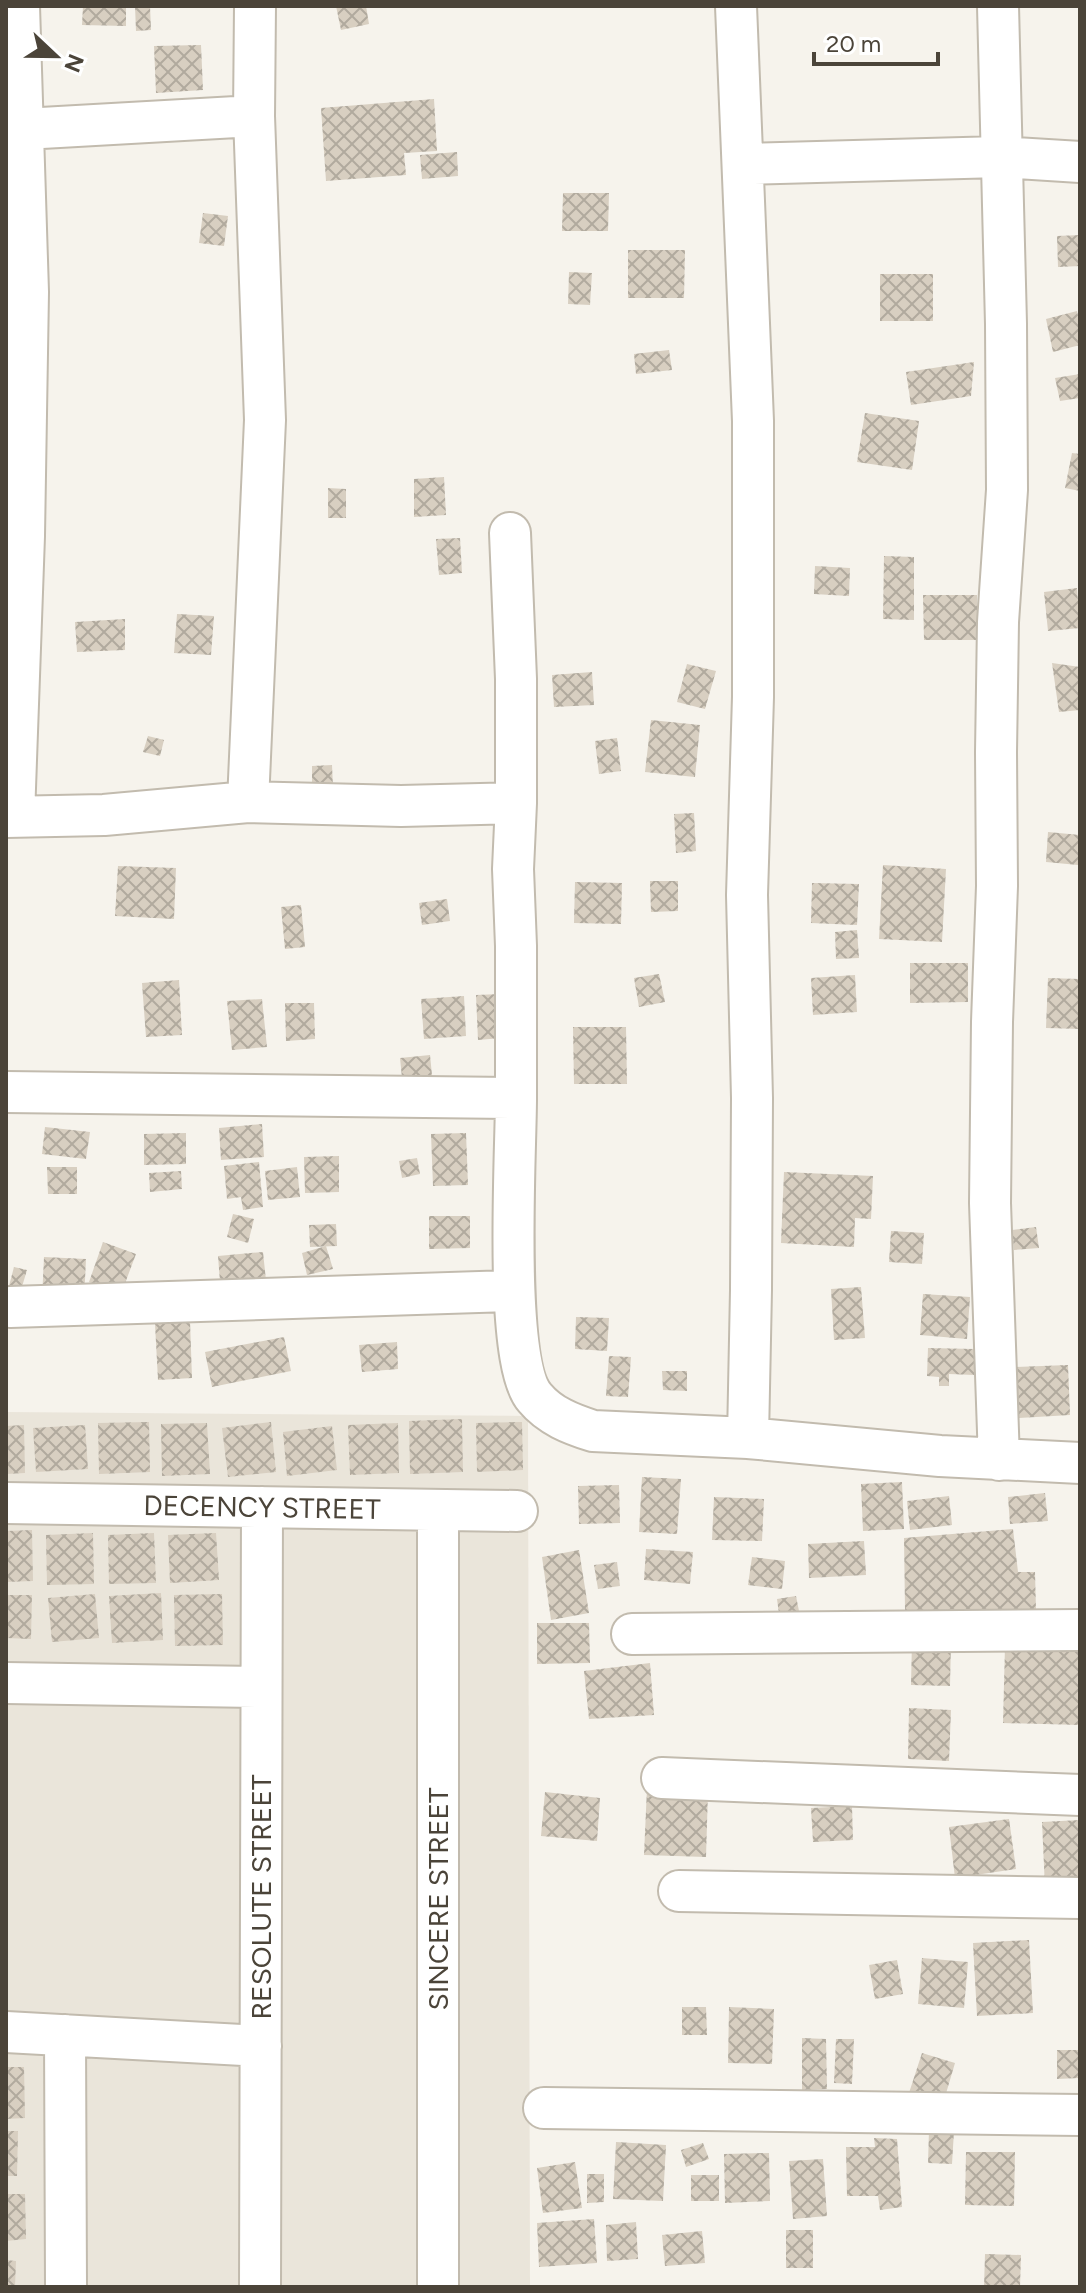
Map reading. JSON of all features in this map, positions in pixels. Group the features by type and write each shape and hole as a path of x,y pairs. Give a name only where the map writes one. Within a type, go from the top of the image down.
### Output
{"street":[{"path":"19,6 15,129 28,292 23,551 10,816 104,815 248,802 401,806 516,803"},
{"path":"248,802 265,420 254,116 255,6"},
{"path":"736,6 753,467 753,697 747,895 752,1098 748,1438"},
{"path":"998,6 1007,490 998,636 997,886 990,1203 999,1460"},
{"path":"15,129 254,116"},
{"path":"744,164 1000,157 1080,162"},
{"path":"510,533 516,679 513,1291 522,1371 533,1396 569,1424 593,1431 748,1438 940,1456 1080,1463"},
{"path":"6,1092 516,1098"},
{"path":"10,1307 513,1291"},
{"name":"DECENCY STREET","path":"6,1503 517,1511"},
{"name":"RESOLUTE STREET","path":"260,2287 262,1507"},
{"name":"SINCERE STREET","path":"438,1510 438,2287"},
{"path":"632,1634 1080,1630"},
{"path":"6,1683 261,1687"},
{"path":"662,1778 1080,1795"},
{"path":"679,1891 1080,1898"},
{"path":"6,2032 261,2046"},
{"path":"65,2035 66,2287"},
{"path":"544,2108 1080,2115"}],"shaded area":[{"path":"6,1412 528,1416 530,2287 6,2287"}],"building":[{"path":"83,6 126,6 126,26 82,25"},
{"path":"135,6 150,6 151,30 136,31"},
{"path":"336,6 366,6 369,24 341,30"},
{"path":"201,45 203,90 156,93 154,46"},
{"path":"434,99 437,151 404,153 406,175 326,181 321,108"},
{"path":"457,152 458,176 422,179 420,155"},
{"path":"563,193 609,193 608,231 562,231"},
{"path":"203,213 228,216 224,246 199,243"},
{"path":"1080,235 1080,266 1058,267 1057,236"},
{"path":"628,250 685,250 684,298 628,298"},
{"path":"569,272 592,273 590,305 568,304"},
{"path":"880,274 933,274 933,321 880,321"},
{"path":"1077,311 1080,345 1053,352 1046,319"},
{"path":"669,350 672,370 636,374 634,354"},
{"path":"974,362 971,396 911,405 906,372"},
{"path":"1080,374 1080,398 1060,401 1055,378"},
{"path":"865,413 919,421 912,470 857,462"},
{"path":"1072,453 1080,454 1080,491 1065,488"},
{"path":"444,477 446,515 414,517 414,479"},
{"path":"328,488 346,489 346,518 328,518"},
{"path":"460,538 462,573 439,575 436,539"},
{"path":"884,556 914,557 914,620 883,619"},
{"path":"815,566 850,568 849,596 814,594"},
{"path":"1077,588 1080,628 1048,631 1044,592"},
{"path":"923,595 977,595 977,640 924,640"},
{"path":"177,614 214,616 211,655 174,653"},
{"path":"125,619 125,650 77,652 75,622"},
{"path":"1052,663 1080,667 1080,710 1059,712"},
{"path":"687,664 716,671 705,709 677,702"},
{"path":"592,672 594,705 554,707 552,675"},
{"path":"651,720 700,725 695,777 645,772"},
{"path":"148,736 164,740 160,756 143,752"},
{"path":"617,738 621,771 599,774 595,741"},
{"path":"332,765 333,787 312,788 312,766"},
{"path":"694,813 696,851 676,853 674,814"},
{"path":"1048,832 1080,835 1078,865 1046,862"},
{"path":"883,865 946,869 942,942 879,939"},
{"path":"118,866 176,868 174,919 115,916"},
{"path":"650,881 678,881 678,911 651,912"},
{"path":"575,882 622,883 621,924 574,923"},
{"path":"812,883 859,884 857,925 811,923"},
{"path":"447,899 450,921 422,925 419,903"},
{"path":"301,905 305,947 285,949 281,907"},
{"path":"857,930 859,958 836,959 835,932"},
{"path":"910,963 968,963 968,1002 910,1003"},
{"path":"659,974 665,1002 639,1007 634,978"},
{"path":"855,975 857,1012 813,1015 811,978"},
{"path":"1048,978 1080,979 1080,1029 1046,1028"},
{"path":"179,980 182,1035 146,1037 142,983"},
{"path":"500,994 502,1038 478,1040 476,995"},
{"path":"464,996 466,1036 424,1039 421,999"},
{"path":"262,999 267,1047 232,1050 227,1001"},
{"path":"285,1003 314,1003 315,1039 286,1041"},
{"path":"573,1027 626,1027 627,1084 574,1084"},
{"path":"430,1055 433,1085 403,1088 400,1058"},
{"path":"262,1124 264,1157 221,1160 219,1128"},
{"path":"45,1127 90,1132 86,1159 42,1154"},
{"path":"186,1133 186,1164 144,1165 144,1134"},
{"path":"466,1133 468,1185 433,1186 431,1134"},
{"path":"339,1156 339,1192 305,1193 304,1157"},
{"path":"417,1158 420,1174 402,1178 399,1161"},
{"path":"259,1162 263,1207 243,1210 241,1197 227,1199 224,1166"},
{"path":"47,1167 77,1167 77,1194 48,1194"},
{"path":"297,1167 300,1197 268,1200 265,1171"},
{"path":"181,1171 182,1189 150,1192 149,1173"},
{"path":"784,1172 873,1176 871,1219 855,1218 854,1247 781,1243"},
{"path":"233,1214 254,1219 248,1243 227,1237"},
{"path":"429,1216 470,1216 470,1248 429,1249"},
{"path":"336,1224 337,1246 310,1247 309,1225"},
{"path":"1036,1227 1039,1248 1014,1250 1012,1230"},
{"path":"891,1231 924,1233 922,1264 889,1262"},
{"path":"103,1242 136,1254 121,1294 89,1282"},
{"path":"326,1246 333,1269 307,1275 302,1253"},
{"path":"263,1252 267,1290 221,1295 218,1256"},
{"path":"44,1257 86,1259 84,1301 42,1299"},
{"path":"14,1267 27,1270 21,1290 9,1286"},
{"path":"861,1287 865,1338 834,1340 831,1289"},
{"path":"923,1294 970,1297 967,1339 920,1335"},
{"path":"576,1317 609,1318 607,1351 575,1349"},
{"path":"190,1321 192,1378 158,1380 155,1324"},
{"path":"284,1337 291,1371 212,1387 205,1352"},
{"path":"397,1342 398,1369 362,1372 359,1345"},
{"path":"928,1348 975,1349 974,1375 949,1374 949,1386 939,1386 939,1377 927,1376"},
{"path":"609,1356 631,1357 628,1397 606,1396"},
{"path":"1068,1365 1070,1415 1019,1418 1016,1367"},
{"path":"662,1371 687,1371 687,1391 663,1390"},
{"path":"462,1419 463,1472 410,1474 409,1421"},
{"path":"149,1422 150,1472 99,1474 98,1423"},
{"path":"271,1422 276,1472 228,1477 222,1428"},
{"path":"522,1422 523,1470 477,1472 476,1423"},
{"path":"207,1423 210,1474 162,1476 161,1424"},
{"path":"398,1423 399,1473 350,1475 348,1425"},
{"path":"24,1425 25,1473 6,1474 6,1426"},
{"path":"85,1425 88,1469 36,1472 33,1428"},
{"path":"332,1426 337,1470 287,1476 283,1432"},
{"path":"642,1477 681,1479 677,1534 639,1532"},
{"path":"902,1482 904,1529 863,1531 861,1484"},
{"path":"619,1485 620,1523 579,1524 578,1486"},
{"path":"1045,1493 1048,1521 1010,1524 1008,1497"},
{"path":"949,1496 952,1525 910,1530 907,1501"},
{"path":"714,1497 764,1499 762,1541 712,1540"},
{"path":"1013,1529 1018,1572 1035,1572 1036,1610 905,1610 904,1538"},
{"path":"32,1530 33,1581 6,1582 6,1531"},
{"path":"93,1533 94,1584 47,1585 46,1535"},
{"path":"154,1533 156,1583 109,1584 108,1535"},
{"path":"216,1533 219,1580 170,1583 168,1535"},
{"path":"864,1541 866,1575 809,1578 808,1544"},
{"path":"646,1549 693,1552 690,1584 644,1580"},
{"path":"579,1550 589,1613 551,1620 542,1557"},
{"path":"752,1557 785,1561 782,1589 748,1585"},
{"path":"617,1562 620,1586 598,1589 594,1565"},
{"path":"161,1593 163,1640 112,1643 109,1596"},
{"path":"95,1594 99,1638 52,1642 48,1598"},
{"path":"222,1594 223,1645 175,1646 174,1595"},
{"path":"6,1595 32,1595 31,1639 6,1638"},
{"path":"796,1596 799,1611 779,1614 777,1599"},
{"path":"537,1623 589,1623 590,1663 537,1664"},
{"path":"912,1641 951,1642 950,1686 911,1685"},
{"path":"1005,1646 1080,1648 1080,1725 1003,1723"},
{"path":"650,1663 654,1715 589,1719 584,1671"},
{"path":"909,1708 951,1710 949,1761 908,1759"},
{"path":"647,1788 708,1791 706,1857 644,1855"},
{"path":"545,1792 600,1798 597,1841 541,1836"},
{"path":"852,1806 853,1840 813,1842 811,1808"},
{"path":"1009,1819 1016,1869 955,1878 949,1827"},
{"path":"1080,1820 1080,1887 1045,1888 1042,1822"},
{"path":"1029,1940 1033,2013 977,2016 973,1943"},
{"path":"922,1958 968,1962 964,2008 918,2004"},
{"path":"897,1960 903,1994 875,1999 869,1965"},
{"path":"682,2007 706,2007 707,2035 682,2035"},
{"path":"729,2007 774,2009 772,2064 728,2063"},
{"path":"802,2038 826,2039 827,2089 802,2090"},
{"path":"836,2039 854,2039 852,2084 834,2083"},
{"path":"1057,2050 1080,2050 1080,2078 1057,2079"},
{"path":"922,2053 955,2063 942,2107 908,2096"},
{"path":"6,2067 24,2067 25,2118 6,2119"},
{"path":"929,2130 954,2131 952,2164 928,2163"},
{"path":"6,2131 18,2131 17,2176 6,2176"},
{"path":"874,2138 897,2139 902,2207 880,2210 878,2196 847,2196 846,2147 875,2147"},
{"path":"616,2142 666,2145 663,2201 613,2199"},
{"path":"703,2143 709,2159 686,2167 681,2150"},
{"path":"966,2152 1015,2152 1014,2206 965,2205"},
{"path":"769,2153 770,2201 725,2203 724,2154"},
{"path":"823,2159 827,2216 793,2219 789,2161"},
{"path":"575,2162 582,2208 543,2213 537,2168"},
{"path":"587,2174 604,2174 604,2202 587,2203"},
{"path":"691,2175 719,2175 719,2201 691,2201"},
{"path":"6,2194 25,2194 26,2239 6,2241"},
{"path":"594,2219 597,2263 539,2267 537,2223"},
{"path":"636,2222 638,2259 607,2261 606,2225"},
{"path":"786,2230 813,2230 813,2268 786,2268"},
{"path":"702,2231 705,2263 665,2266 662,2235"},
{"path":"985,2254 1021,2255 1020,2287 984,2287"},
{"path":"6,2260 16,2261 15,2287 6,2287"}]}
